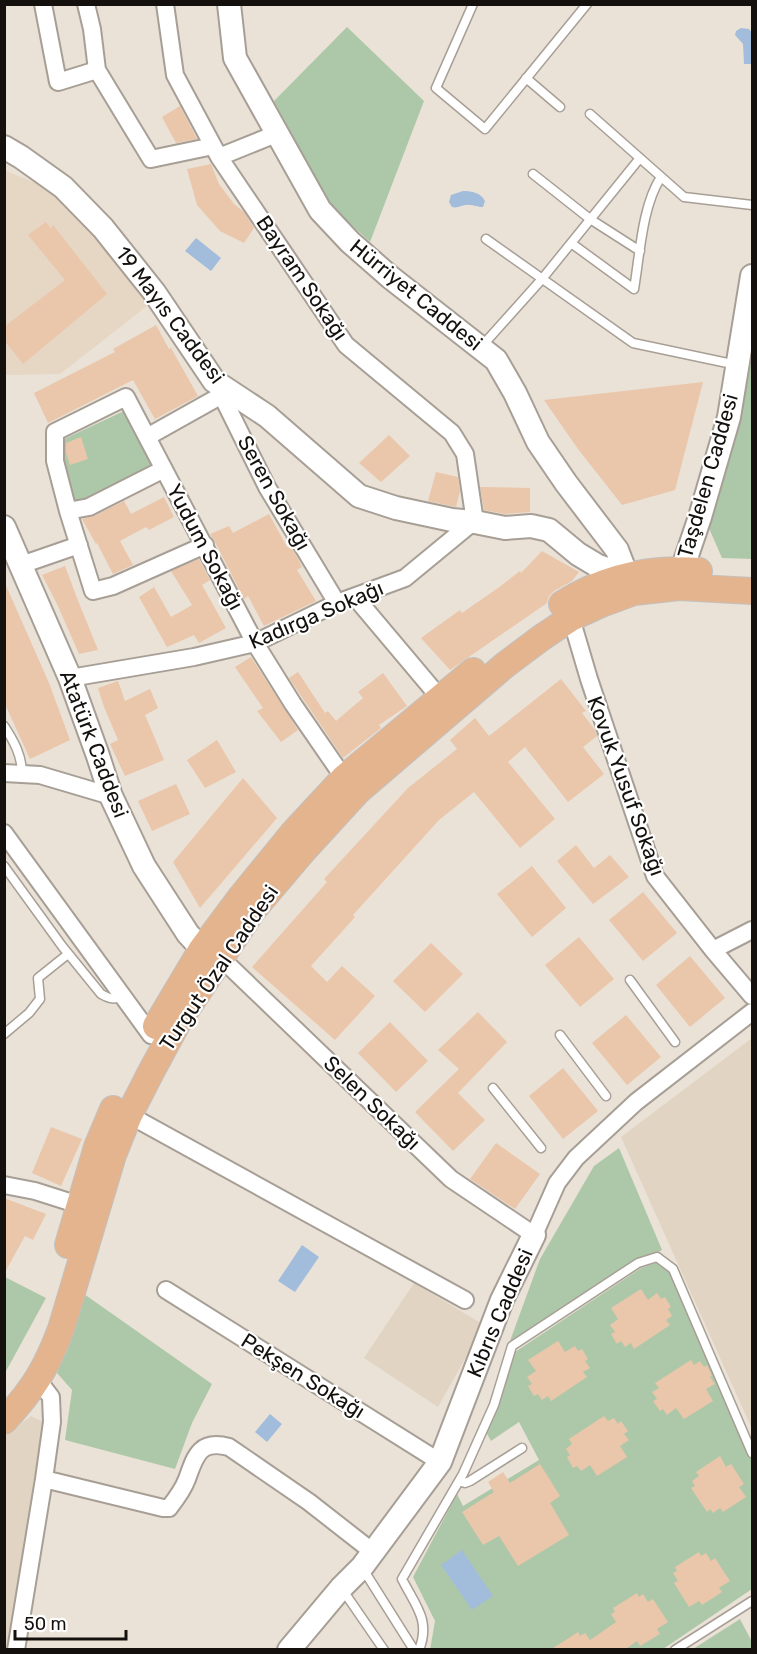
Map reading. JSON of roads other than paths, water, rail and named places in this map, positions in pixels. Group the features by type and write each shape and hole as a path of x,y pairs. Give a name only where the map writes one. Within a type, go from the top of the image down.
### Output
{"main road":[{"name":"Turgut Özal Caddesi","path":"4,1395 20,1377 32,1373 50,1358 61,1329 88,1208 97,1147 135,1064 151,1035 212,954 304,850 358,791 496,652 566,602 593,588 680,578 753,575"},
{"name":"Turgut Özal Caddesi","path":"680,578 753,591"},
{"name":"Turgut Özal Caddesi","path":"88,1208 129,1115 240,898 293,833 344,778 541,638 631,584"},
{"name":"Turgut Özal Caddesi","path":"4,1421 24,1401 32,1373"}],"street":[{"path":"43,4 58,82 97,70"},
{"path":"86,4 97,70 151,159 216,152 276,134"},
{"name":"Bayram Sokağı","path":"165,4 175,75 216,152 346,345 452,433 465,454 474,522"},
{"name":"Hürriyet Caddesi","path":"229,4 236,58 320,210 350,242 390,277 496,360 515,393 538,442 617,550 631,584"},
{"name":"19 Mayıs Caddesi","path":"4,147 63,187 103,228 154,292 218,388 267,416 359,496 407,511 452,520 505,528 531,526 549,530 578,554 631,584"},
{"name":"Taşdelen Caddesi","path":"680,578 729,417 737,365 749,318 753,276"},
{"path":"147,437 218,388"},
{"name":"Seren Sokağı","path":"218,388 267,487 338,603"},
{"name":"Yudum Sokağı","path":"68,511 55,461 55,432 126,397 255,643 293,704 344,778"},
{"path":"164,470 89,507 68,511 93,591 113,586 205,545"},
{"name":"Kadırga Sokağı","path":"70,678 194,657 255,643 338,603 405,578 474,522"},
{"name":"Atatürk Caddesi","path":"4,527 70,678 111,796 144,866 188,934 212,954"},
{"path":"21,565 79,545"},
{"path":"355,597 446,704"},
{"name":"Kovuk Yusuf Sokağı","path":"571,618 655,876 713,950 753,996"},
{"path":"4,773 40,775 111,796"},
{"path":"4,833 151,1035"},
{"path":"713,950 753,930"},
{"name":"Selen Sokağı","path":"212,954 451,1179 534,1235"},
{"name":"Kıbrıs Caddesi","path":"289,1650 341,1588 368,1560 440,1462 502,1300 557,1183 576,1158 636,1102 753,1012"},
{"path":"129,1115 465,1299"},
{"path":"4,1185 35,1191 88,1208"},
{"name":"Pekşen Sokağı","path":"166,1290 440,1462"},
{"path":"16,1650 52,1422 51,1397 32,1373"},
{"path":"44,1479 169,1508 181,1491 198,1454 210,1446 223,1445 309,1502 368,1560"}],"lane":[{"path":"472,4 436,88 485,129 587,4"},
{"path":"526,78 560,107"},
{"path":"590,114 684,197 753,205"},
{"path":"480,347 542,279 640,158"},
{"path":"533,174 590,219 640,251"},
{"path":"570,243 634,289 649,202 661,177"},
{"path":"486,239 633,343 737,365"},
{"path":"4,726 22,761 22,774"},
{"path":"4,866 68,954 102,994 110,999 123,996"},
{"path":"4,1034 29,1013 40,999 38,978 68,954"},
{"path":"630,980 675,1042"},
{"path":"560,1035 606,1095"},
{"path":"493,1088 541,1148"},
{"path":"419,1650 424,1637 422,1616 402,1579 459,1481 494,1405 512,1346 638,1263 657,1257 674,1269 753,1453"},
{"path":"459,1481 465,1483 470,1481 522,1448"},
{"path":"368,1560 414,1650"},
{"path":"341,1588 384,1650"},
{"path":"675,1650 753,1601"}],"water":[{"path":"741,28 749,29 752,33 752,64 744,64 743,44 735,35 736,31"},
{"path":"463,191 479,194 485,201 483,207 467,205 452,207 449,202 451,195"},
{"path":"196,238 221,258 211,271 185,251"},
{"path":"302,1245 319,1257 295,1292 278,1281"},
{"path":"270,1414 282,1424 267,1442 255,1432"},
{"path":"462,1550 493,1596 472,1610 441,1565"}]}
